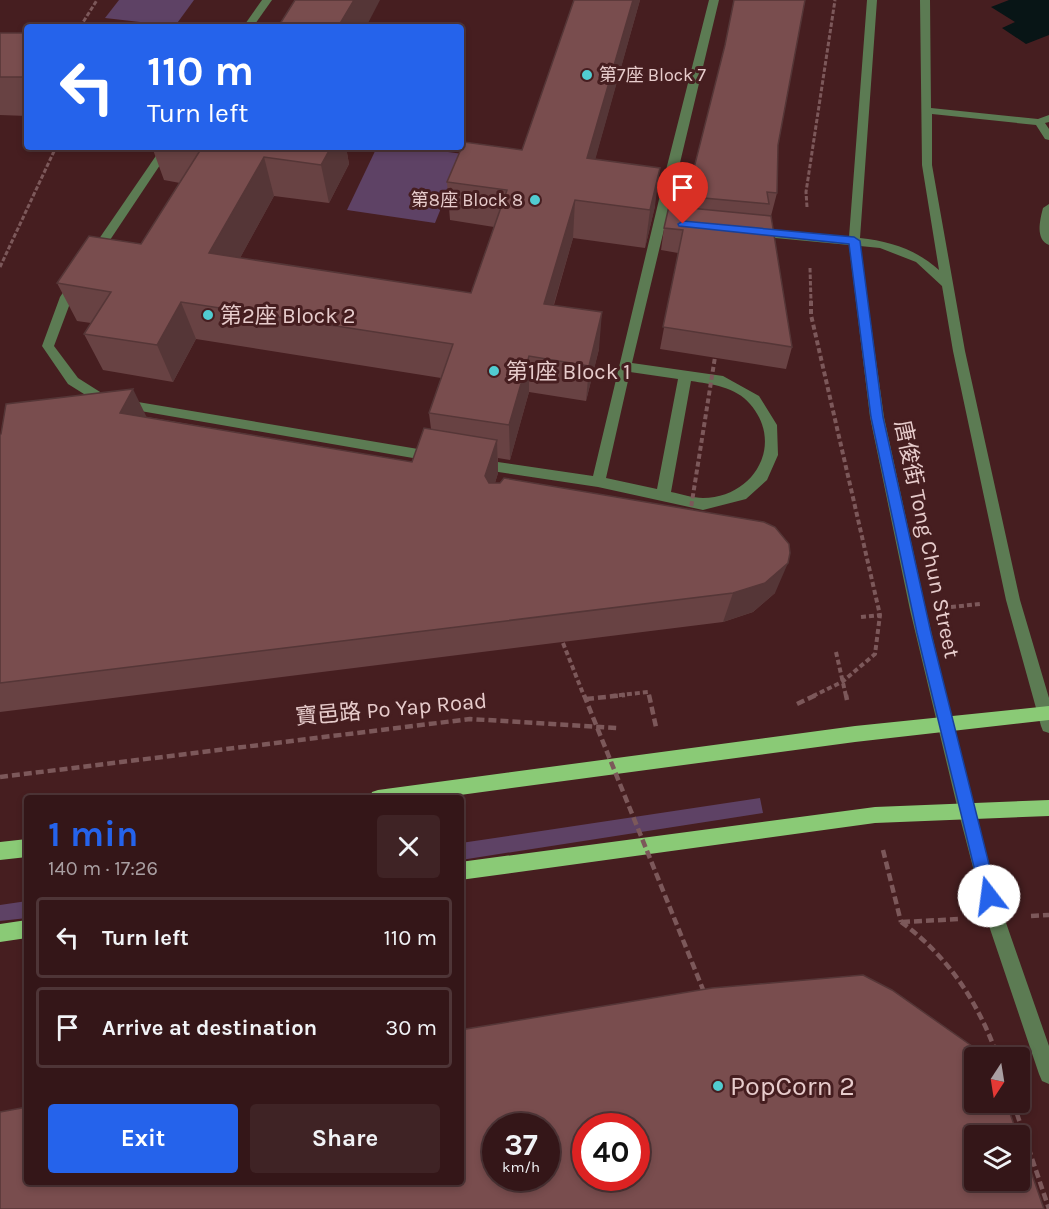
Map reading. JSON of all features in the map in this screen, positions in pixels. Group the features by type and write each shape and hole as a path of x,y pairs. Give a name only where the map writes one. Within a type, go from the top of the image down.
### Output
{"main road":[{"path":"400,795 855,734 1048,717"},
{"path":"464,870 874,815 1049,808"},
{"path":"0,851 24,848"},
{"path":"0,933 24,929"}],"street":[{"path":"250,24 267,0"},
{"path":"598,482 667,222 672,166 714,0"},
{"name":"唐俊街 Tong Chun Street","path":"872,0 854,241 877,417 918,610 966,810 995,917 1049,1074"},
{"path":"925,0 927,165 958,351 1013,600 1048,717"},
{"path":"925,110 1044,120 1049,137"},
{"path":"165,150 66,297 48,346 73,381 105,401 457,460 507,474 598,482 703,504 741,495 762,476 771,455 770,426 754,399 723,381 627,367"},
{"path":"1049,208 1044,225 1049,241"},
{"path":"744,231 882,244 920,259 948,285"},
{"path":"663,496 686,376"}],"path":[{"path":"82,24 97,0"},
{"path":"0,267 55,150"},
{"path":"689,519 715,357"},
{"path":"861,617 1013,600"},
{"path":"793,706 842,682 875,654 880,615"},
{"path":"563,643 705,995"},
{"path":"836,652 842,682"},
{"path":"586,699 648,692"},
{"name":"寶邑路 Po Yap Road","path":"0,777 470,719 622,729"},
{"path":"645,730 657,731"},
{"path":"901,922 933,947 965,990 995,1047"},
{"path":"1017,1113 1049,1209"}],"shaded area":[{"path":"119,0 194,0 176,24 105,18"},
{"path":"1009,0 1049,0 1049,35 1026,44 1002,28 1015,22 991,7"},
{"path":"376,150 433,150 463,154 435,223 347,210"},
{"path":"760,798 763,813 464,860 464,843"},
{"path":"24,901 24,918 0,921 0,905"}],"building":[{"path":"295,0 354,0 340,24 280,24"},
{"path":"574,0 633,0 587,158 660,168 650,210 575,200 544,304 602,312 589,366 529,356 509,425 429,413 453,344 181,302 157,345 84,334 111,292 57,283 89,236 141,244 200,150 329,150 321,165 264,157 209,253 471,293 507,190 447,182 461,150 464,150 464,142 522,150"},
{"path":"734,0 805,0 778,145 777,193 767,192 769,204 671,195 673,185 689,188"},
{"path":"0,33 24,33 24,77 0,77"},
{"path":"669,206 771,216 792,347 663,327 683,230 664,228"},
{"path":"133,389 120,413 412,462 424,428 497,440 485,476 489,483 500,483 504,478 764,522 775,527 789,544 788,563 765,583 733,593 0,683 0,435 6,404"},
{"name":"PopCorn 2","path":"863,975 892,990 973,1047 964,1047 964,1113 1010,1113 1014,1125 964,1125 964,1191 1030,1191 1030,1169 1044,1209 0,1209 0,1112 24,1108 24,1185 464,1185 464,1029 712,988"}],"place":[{"name":"第7座 Block 7","path":"587,75"},
{"name":"第8座 Block 8","path":"535,200"},
{"name":"第2座 Block 2","path":"208,315"},
{"name":"第1座 Block 1","path":"494,371"},
{"name":"PopCorn 2","path":"718,1086"}],"route":[{"path":"683,224 854,241 877,417 924,633 989,896"}]}
